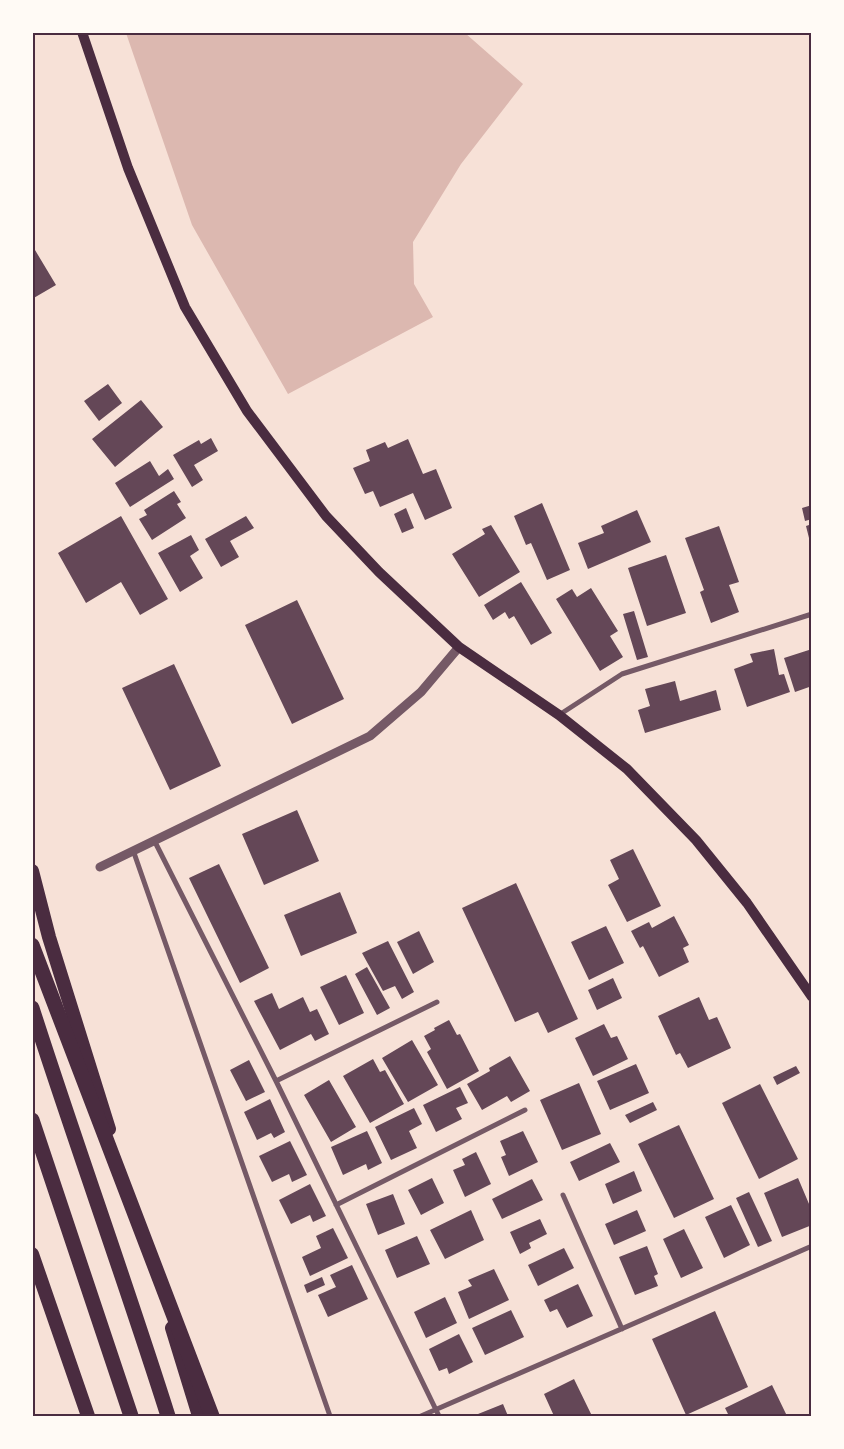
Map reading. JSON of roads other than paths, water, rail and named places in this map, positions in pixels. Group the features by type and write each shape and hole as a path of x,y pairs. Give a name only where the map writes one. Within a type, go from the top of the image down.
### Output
{"highway":[{"path":"32,871 49,937 199,1416"},
{"path":"32,945 212,1416"},
{"path":"32,1008 76,1145 168,1416"},
{"path":"32,1120 131,1416"},
{"path":"32,1254 88,1416"}],"main road":[{"path":"82,32 128,168 185,307 247,411 326,516 379,572 459,647 559,715 627,769 696,840 747,903 812,998"}],"street":[{"path":"559,715 622,674 812,614"},
{"path":"100,867 370,736 421,692 459,647"},
{"path":"154,840 276,1081 439,1416"},
{"path":"132,850 330,1416"},
{"path":"276,1081 437,1002"},
{"path":"336,1205 525,1110"},
{"path":"563,1196 622,1329"},
{"path":"421,1416 812,1246"}]}
